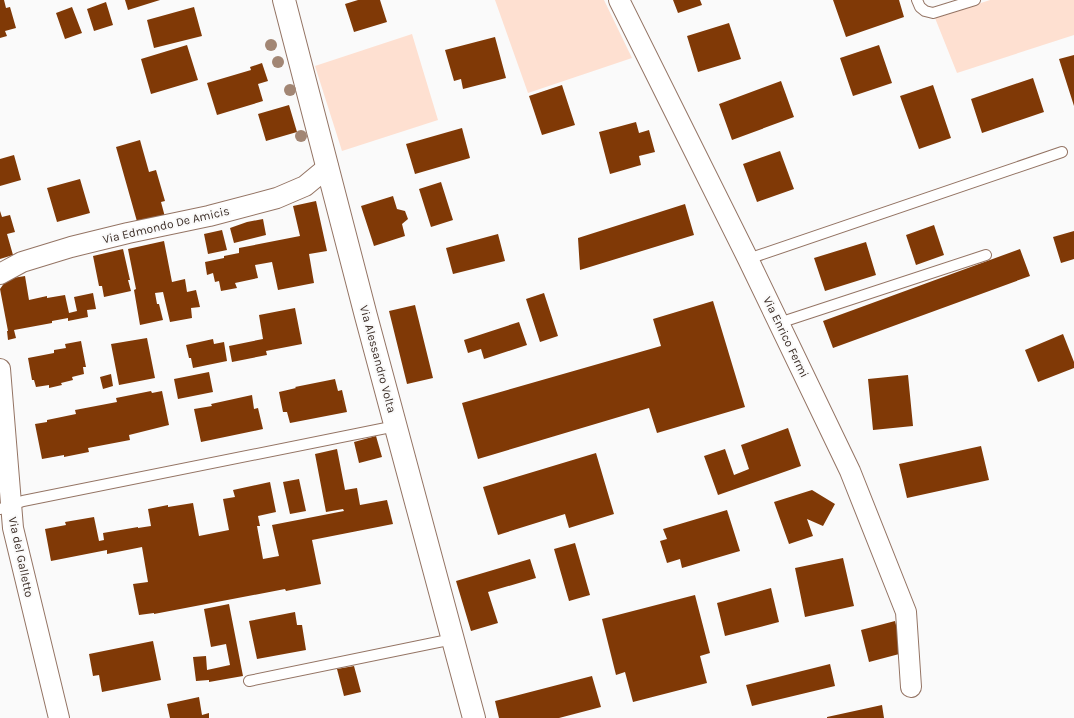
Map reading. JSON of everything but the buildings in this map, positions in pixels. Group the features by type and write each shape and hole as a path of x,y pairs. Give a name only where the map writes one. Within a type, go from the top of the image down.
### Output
{"street":[{"name":"Via Alessandro Volta","path":"284,0 366,316 474,718"},
{"name":"Via Enrico Fermi","path":"620,0 748,259 850,471 906,612 911,687"},
{"name":"Via Edmondo De Amicis","path":"0,274 22,262 71,247 209,216 277,198 305,186 328,167"},
{"name":"Via del Galletto","path":"0,369 5,507 13,528 59,718"}],"lane":[{"path":"918,0 920,7 925,11 933,13 975,0"},
{"path":"748,259 1062,152"},
{"path":"779,323 986,255"},
{"path":"5,507 23,501 396,426"},
{"path":"249,681 453,639"}],"shaded area":[{"path":"495,0 604,0 632,58 528,93"},
{"path":"990,0 1074,0 1074,35 957,73 935,18"},
{"path":"412,34 438,120 342,151 315,66"}]}
